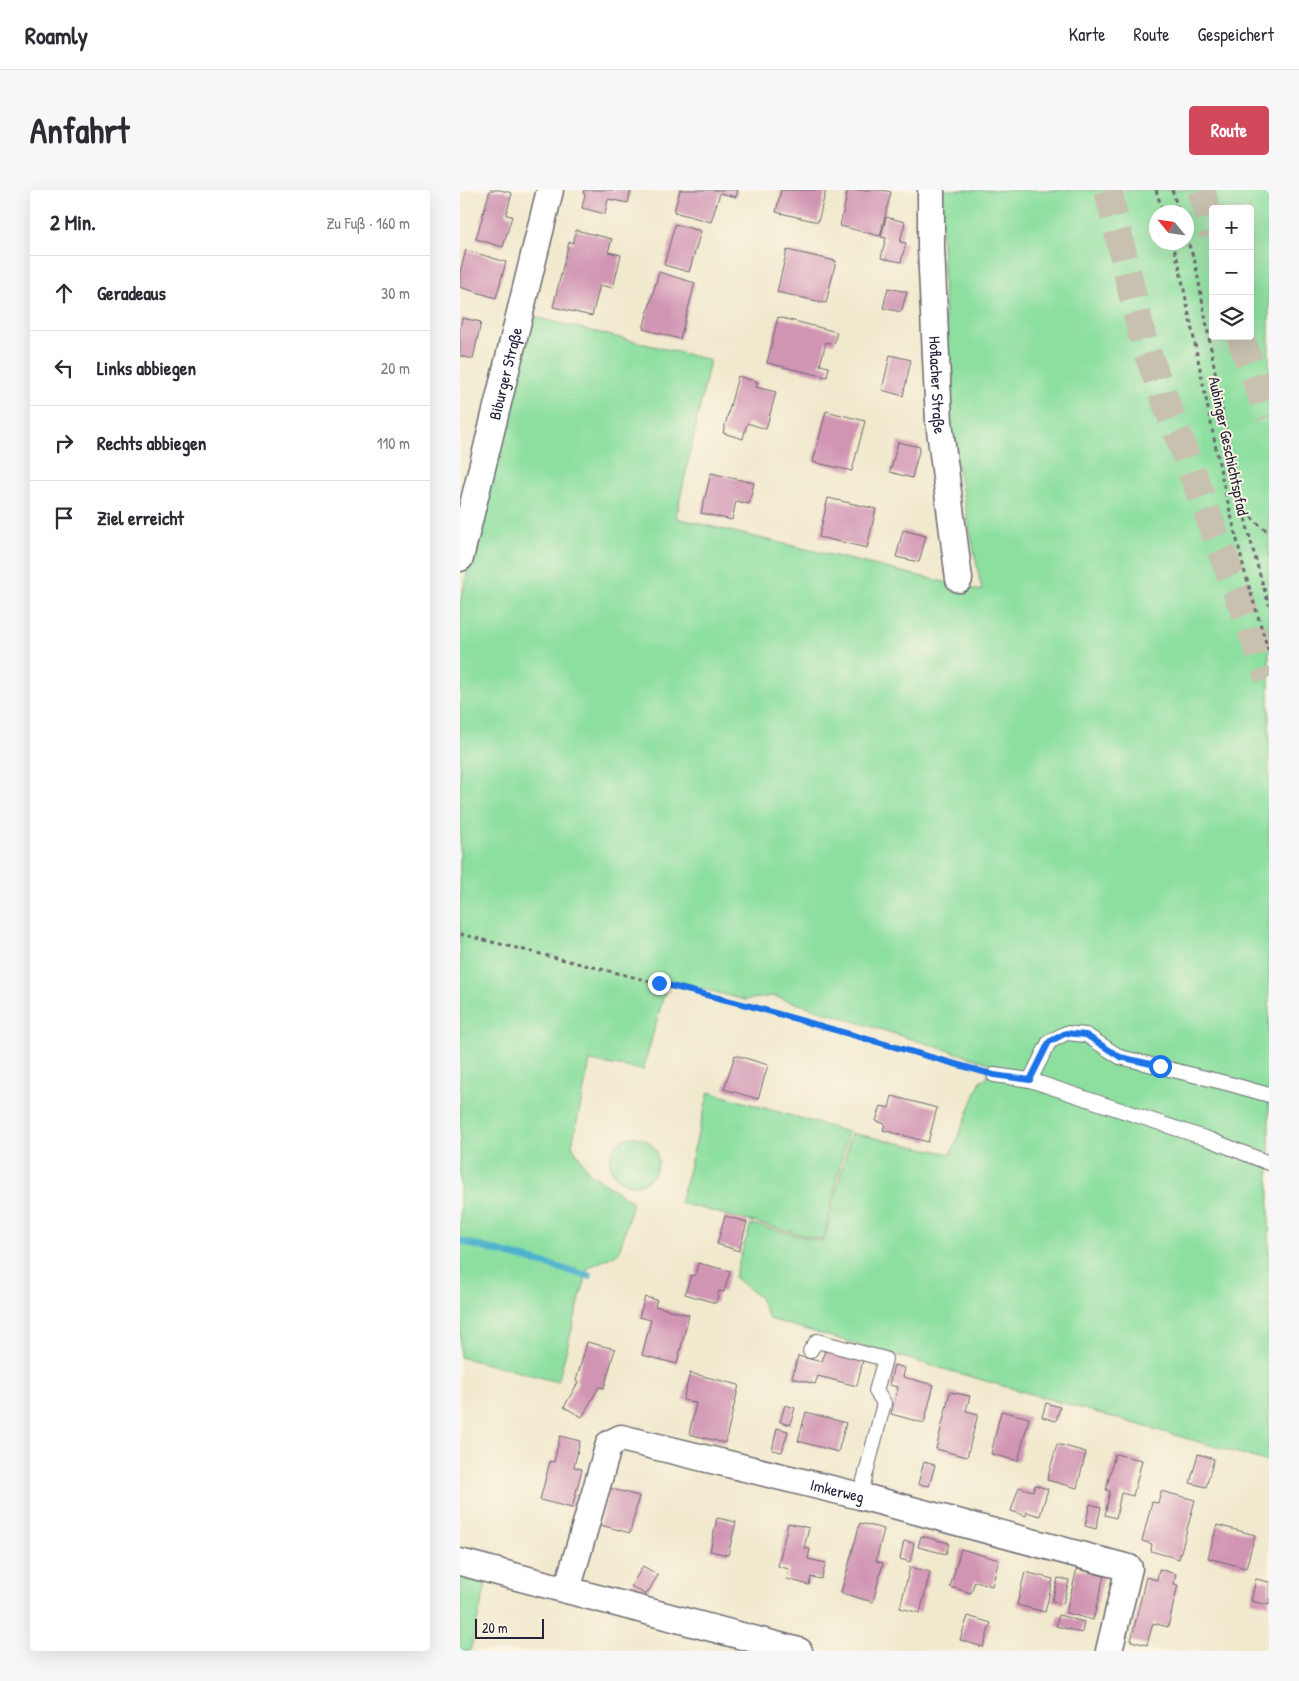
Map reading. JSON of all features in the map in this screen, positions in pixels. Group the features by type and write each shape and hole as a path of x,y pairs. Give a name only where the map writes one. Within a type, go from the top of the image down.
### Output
{"street":[{"name":"Biburger Straße","path":"460,558 550,190"},
{"name":"Hoflacher Straße","path":"931,190 931,248 939,422 959,579"},
{"name":"Imkerweg","path":"567,1590 609,1444 621,1438 860,1496 1129,1568 1109,1651"},
{"path":"460,1562 799,1651"}],"lane":[{"path":"1030,1080 1049,1042 1066,1033 1086,1035 1120,1057 1269,1095"},
{"path":"994,1075 1030,1080 1211,1140 1269,1163"},
{"path":"810,1351 818,1341 885,1359 876,1391 884,1402 860,1496"}],"path":[{"path":"1156,190 1161,205"},
{"path":"1172,190 1177,205"},
{"name":"Aubinger Geschichtspfad","path":"1174,250 1222,478 1245,573 1269,653"},
{"path":"1190,250 1235,473 1258,570 1269,605"},
{"path":"1245,512 1269,533"},
{"path":"460,934 754,1007 994,1075"}],"green space":[{"path":"940,190 1269,190 1269,1462 769,1319 760,1298 734,1277 751,1224 824,1242 851,1133 951,1154 981,1080 986,1079 992,1064 773,996 745,1000 668,980 643,1070 590,1061 572,1145 589,1173 633,1202 619,1253 588,1268 558,1382 460,1357 460,602 531,316 710,360 676,518 982,591 949,424"},
{"path":"709,1092 848,1132 823,1240 680,1203"},
{"path":"634,1137 643,1139 651,1144 656,1152 658,1161 656,1170 651,1178 643,1183 634,1185 625,1183 617,1178 612,1170 610,1161 612,1152 617,1144 625,1139"},
{"path":"460,1568 488,1576 470,1651 460,1651"}],"building":[{"path":"490,190 512,193 506,215 512,216 503,247 476,239"},
{"path":"584,190 631,190 628,203 608,199 605,214 582,208"},
{"path":"680,190 738,190 736,197 720,193 711,222 674,212"},
{"path":"781,190 826,190 818,222 776,212"},
{"path":"848,190 882,190 891,192 880,236 840,226"},
{"path":"886,217 905,222 900,242 906,243 901,262 881,258 886,238 881,237"},
{"path":"675,224 701,231 689,272 664,265"},
{"path":"576,230 612,239 608,252 621,255 613,288 600,285 592,316 553,307 569,242 573,243"},
{"path":"466,250 506,262 496,298 460,287 460,272"},
{"path":"787,250 836,261 826,303 777,292"},
{"path":"659,272 695,283 680,339 643,329"},
{"path":"888,288 907,292 901,312 883,308"},
{"path":"778,317 837,332 834,344 826,342 820,365 829,367 827,377 767,363"},
{"path":"462,318 481,322 473,359 460,356"},
{"path":"890,355 911,360 903,396 882,390"},
{"path":"738,376 758,382 756,387 776,392 766,429 747,423 743,439 723,433"},
{"path":"826,411 865,421 852,471 813,462"},
{"path":"898,442 920,447 912,478 890,472"},
{"path":"711,473 754,483 749,504 736,501 732,520 701,513"},
{"path":"828,498 876,509 867,548 819,537"},
{"path":"903,530 926,536 919,562 896,557"},
{"path":"735,1055 768,1065 758,1099 724,1089"},
{"path":"892,1096 937,1108 928,1142 883,1130 885,1124 876,1121 881,1106 889,1108"},
{"path":"725,1216 747,1222 739,1251 717,1244"},
{"path":"698,1263 730,1271 724,1292 719,1291 716,1303 685,1294 691,1275 695,1276"},
{"path":"645,1297 657,1300 655,1306 689,1315 677,1364 642,1355 651,1320 639,1317"},
{"path":"587,1342 615,1349 604,1388 599,1387 582,1417 564,1407 579,1381 576,1381"},
{"path":"826,1346 864,1356 857,1386 818,1376 815,1384 792,1378 798,1356 822,1362"},
{"path":"894,1365 905,1368 903,1377 934,1385 924,1423 891,1414 898,1387 889,1385"},
{"path":"690,1373 739,1385 725,1443 689,1434 696,1403 683,1400"},
{"path":"950,1392 970,1396 966,1411 978,1414 967,1457 936,1449"},
{"path":"1046,1403 1060,1407 1056,1421 1042,1417"},
{"path":"785,1405 795,1408 790,1425 780,1422"},
{"path":"1001,1411 1029,1418 1018,1461 991,1454"},
{"path":"806,1412 846,1423 838,1452 798,1441"},
{"path":"777,1428 788,1431 782,1452 772,1450"},
{"path":"560,1436 580,1441 574,1467 582,1469 572,1508 540,1500 550,1461 554,1462"},
{"path":"1057,1444 1086,1452 1077,1488 1047,1480"},
{"path":"1115,1454 1142,1460 1133,1496 1121,1493 1116,1518 1105,1515 1110,1491 1106,1490"},
{"path":"1198,1454 1214,1459 1206,1487 1190,1483"},
{"path":"924,1462 935,1465 929,1486 918,1484"},
{"path":"1035,1485 1048,1489 1040,1516 1027,1512 1026,1516 1011,1511 1019,1487 1033,1491"},
{"path":"609,1488 639,1496 630,1533 600,1525"},
{"path":"1161,1491 1195,1500 1179,1559 1151,1551 1152,1544 1142,1541 1152,1502 1158,1503"},
{"path":"1090,1504 1101,1507 1096,1529 1085,1526"},
{"path":"717,1518 736,1522 728,1555 710,1551"},
{"path":"788,1523 809,1528 804,1548 810,1549 808,1559 826,1563 821,1579 811,1577 809,1585 787,1579 789,1569 778,1566"},
{"path":"860,1523 884,1529 876,1561 883,1563 873,1602 841,1593"},
{"path":"1217,1525 1255,1535 1246,1568 1208,1558"},
{"path":"921,1536 949,1543 946,1554 918,1547"},
{"path":"904,1541 914,1543 910,1562 900,1559"},
{"path":"961,1549 999,1560 992,1586 975,1581 971,1593 950,1587"},
{"path":"643,1566 658,1575 646,1595 631,1586"},
{"path":"910,1567 930,1572 920,1613 900,1608"},
{"path":"1077,1569 1104,1576 1093,1620 1066,1613"},
{"path":"1159,1569 1176,1574 1174,1584 1178,1585 1168,1627 1153,1623 1147,1645 1131,1641 1146,1577 1157,1580"},
{"path":"1025,1572 1053,1579 1045,1612 1017,1605"},
{"path":"1058,1578 1069,1580 1063,1604 1052,1601"},
{"path":"1256,1579 1269,1582 1269,1605 1251,1601"},
{"path":"1059,1615 1084,1622 1082,1633 1056,1626"},
{"path":"968,1616 991,1623 983,1647 960,1640"}],"waterway":[{"path":"460,1241 589,1276"}],"tunnel":[{"path":"1108,190 1144,344 1269,678"},
{"path":"1201,190 1209,220"},
{"path":"1241,340 1269,417"}],"route":[{"path":"659,983 754,1007 994,1075 1030,1080 1049,1042 1066,1033 1086,1035 1120,1057 1160,1066"}]}
